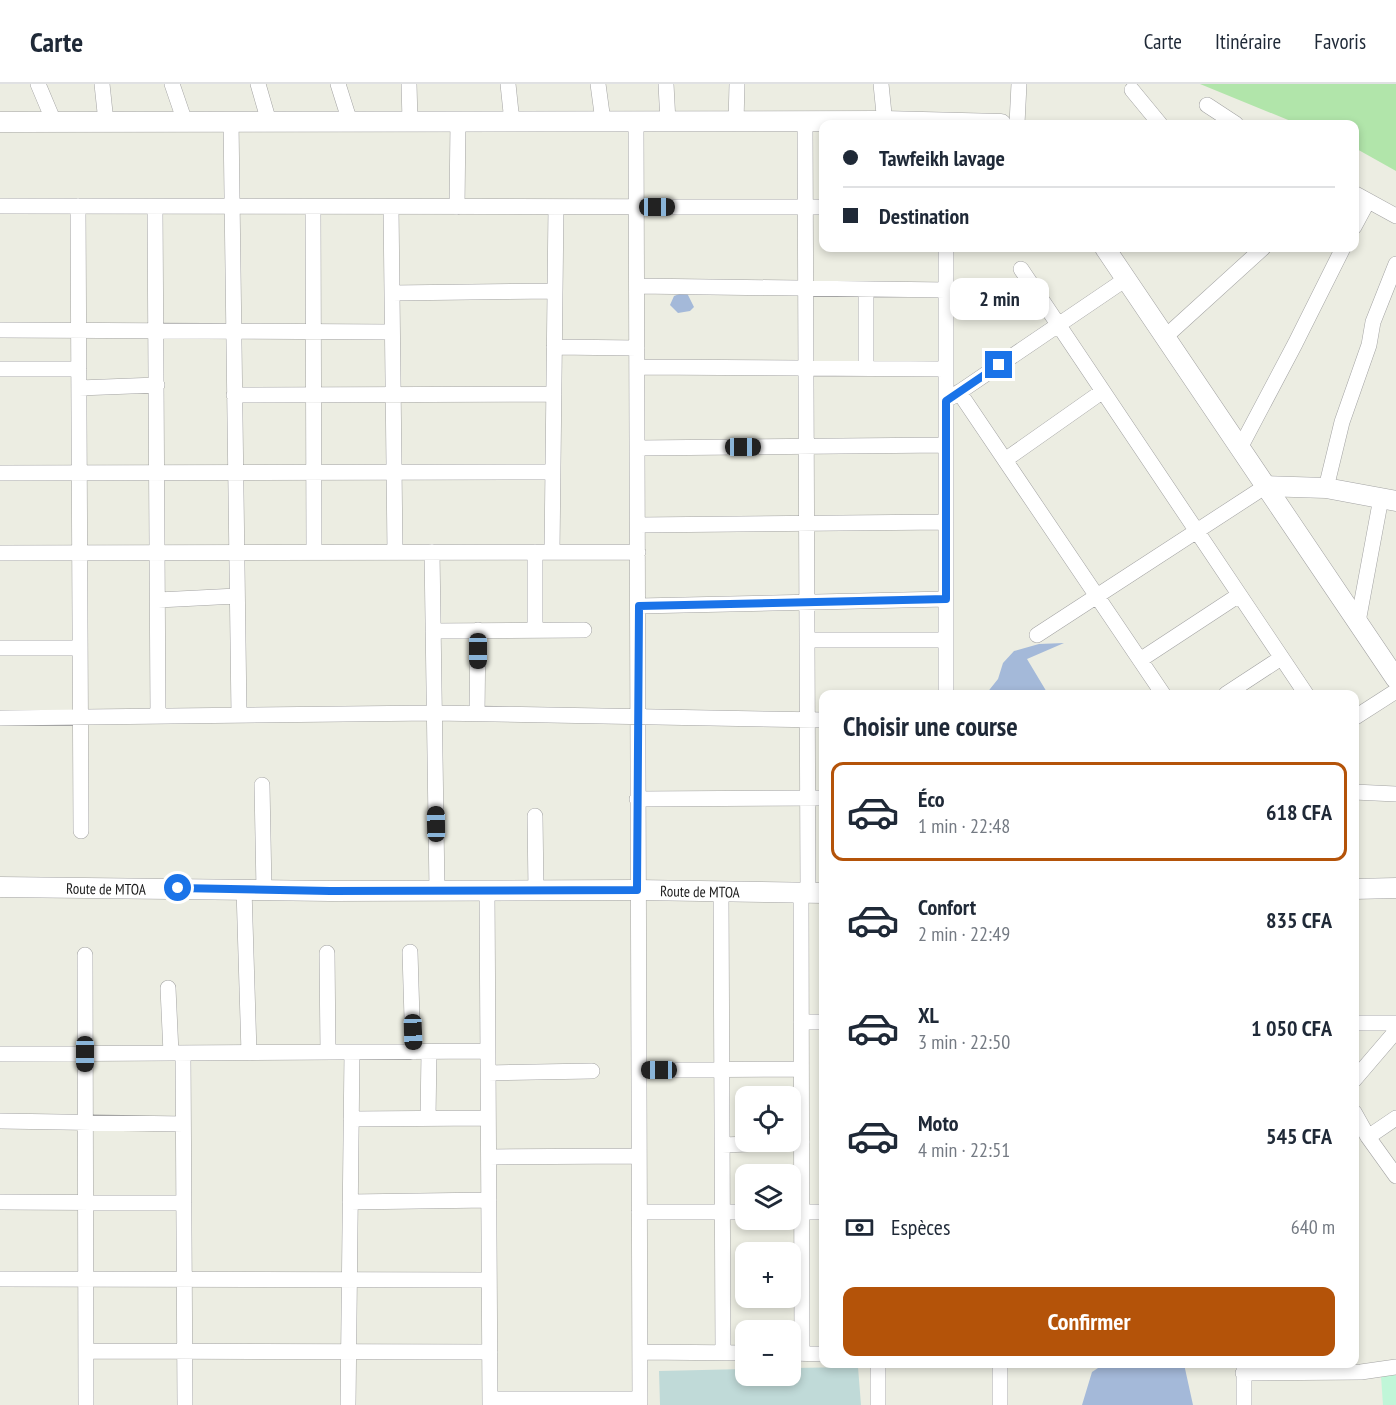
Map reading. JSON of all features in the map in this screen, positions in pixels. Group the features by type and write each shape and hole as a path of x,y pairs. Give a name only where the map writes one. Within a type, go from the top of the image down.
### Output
{"street":[{"path":"39,84 54,122"},
{"path":"102,84 106,122"},
{"path":"172,84 185,122"},
{"path":"258,84 269,122"},
{"path":"339,84 350,122"},
{"path":"410,84 410,122"},
{"path":"508,84 512,122"},
{"path":"598,84 603,121"},
{"path":"666,84 668,122"},
{"path":"736,122 737,84"},
{"path":"881,84 884,120"},
{"path":"1017,120 1019,84"},
{"path":"1132,90 1157,120"},
{"path":"1207,105 1230,120"},
{"path":"231,121 239,715"},
{"path":"0,122 819,122"},
{"path":"457,207 458,122"},
{"path":"487,890 490,1402 640,1402 636,122"},
{"path":"800,1164 801,1022 811,893 806,602 805,122"},
{"path":"1359,196 1396,216"},
{"path":"1359,218 1368,201"},
{"path":"0,206 819,207"},
{"path":"78,206 81,831"},
{"path":"155,207 159,716"},
{"path":"313,207 314,552"},
{"path":"391,207 395,552"},
{"path":"552,552 556,207"},
{"path":"946,252 946,369 953,396 946,445 946,690"},
{"path":"1108,252 1396,678"},
{"path":"1164,338 1254,252"},
{"path":"1240,447 1341,252"},
{"path":"1326,488 1342,422 1369,345 1373,322 1396,264"},
{"path":"1021,269 1303,690"},
{"path":"953,396 1126,279"},
{"path":"637,285 946,290"},
{"path":"866,289 866,368"},
{"path":"392,293 555,291"},
{"path":"0,330 392,332"},
{"path":"554,347 637,348"},
{"path":"637,367 946,369"},
{"path":"0,369 79,369"},
{"path":"79,388 157,385"},
{"path":"1005,460 1103,391"},
{"path":"234,395 554,394"},
{"path":"953,396 1005,460 1160,690"},
{"path":"638,448 946,445"},
{"path":"0,473 553,472"},
{"path":"1037,635 1266,486 1326,488 1389,500 1358,622"},
{"path":"638,525 946,522"},
{"path":"0,553 80,551 638,552"},
{"path":"432,552 436,891"},
{"path":"535,552 535,629"},
{"path":"1140,660 1239,595"},
{"path":"158,600 237,596"},
{"path":"639,606 946,599"},
{"path":"477,714 478,630"},
{"path":"433,631 584,630"},
{"path":"807,640 946,640"},
{"path":"0,648 80,648"},
{"path":"1232,690 1281,658"},
{"path":"1359,715 1396,691"},
{"path":"0,718 434,713 819,720"},
{"path":"262,785 264,890"},
{"path":"1359,792 1396,794"},
{"path":"638,799 819,798"},
{"path":"535,816 536,891"},
{"name":"Route de MTOA","path":"0,887 811,893"},
{"path":"1359,889 1396,888"},
{"path":"244,889 249,1053"},
{"path":"721,891 723,1353"},
{"path":"410,952 428,1118"},
{"path":"327,954 328,1052"},
{"path":"85,956 86,1405"},
{"path":"168,988 177,1053 183,1124 185,1405"},
{"path":"801,1022 819,1022"},
{"path":"1359,1023 1396,1023"},
{"path":"1359,1074 1396,1031"},
{"path":"0,1054 488,1051"},
{"path":"348,1405 352,1052"},
{"path":"639,1070 801,1069"},
{"path":"488,1073 592,1071"},
{"path":"351,1119 488,1118"},
{"path":"1368,1137 1396,1118"},
{"path":"0,1121 183,1124"},
{"path":"1359,1121 1396,1176"},
{"path":"722,1145 802,1142"},
{"path":"489,1157 639,1156"},
{"path":"350,1202 489,1200"},
{"path":"0,1202 184,1203"},
{"path":"639,1212 735,1212"},
{"path":"801,1212 819,1212"},
{"path":"796,1230 796,1320"},
{"path":"0,1279 489,1280"},
{"path":"86,1351 490,1352"},
{"path":"640,1352 735,1353"},
{"path":"801,1354 819,1354"},
{"path":"1244,1405 1244,1368 1361,1372 1396,1367"},
{"path":"878,1368 878,1405"},
{"path":"1000,1368 1000,1405"}],"green space":[{"path":"1200,84 1396,84 1396,171 1359,150 1359,120 1288,120"},
{"path":"1396,1372 1396,1405 1383,1405 1381,1376"}],"shaded area":[{"path":"801,1368 858,1368 861,1405 660,1405 659,1371 735,1369 735,1386 801,1386"}],"water":[{"path":"687,293 694,307 690,311 678,313 670,305 674,296"},
{"path":"1064,643 1027,659 1046,690 989,690 998,679 1003,663 1014,651 1039,644"},
{"path":"1098,1368 1185,1368 1193,1405 1082,1405 1092,1372"}],"route":[{"path":"178,888 330,891 637,890 639,606 946,599 946,401 999,365"}]}
